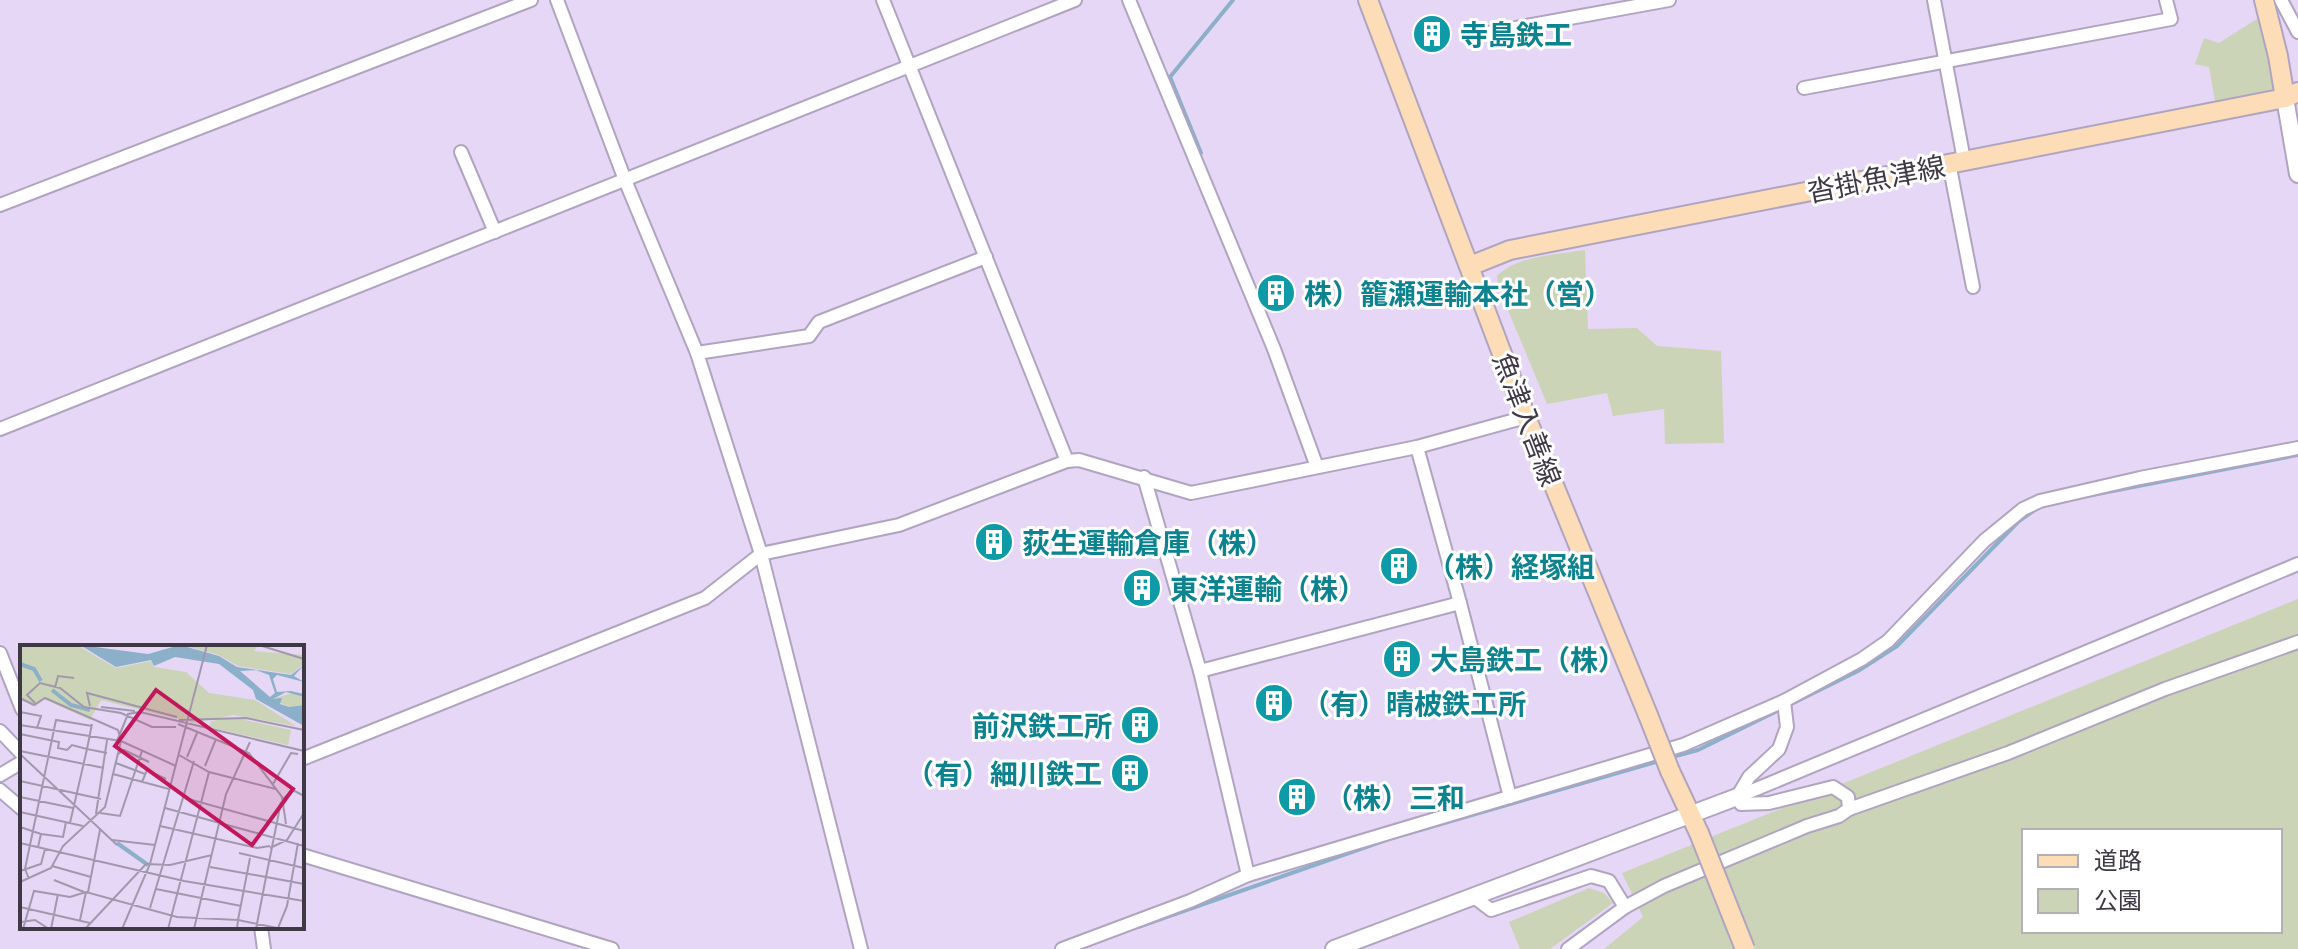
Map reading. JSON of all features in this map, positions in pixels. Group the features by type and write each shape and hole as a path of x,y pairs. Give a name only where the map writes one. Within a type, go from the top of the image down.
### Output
{"main road":[{"name":"魚津入善線","path":"1368,0 1526,417 1745,949"},
{"path":"2264,0 2291,95"},
{"name":"沓掛魚津線","path":"1470,266 1510,250 2291,95"}],"street":[{"path":"0,205 531,0"},
{"path":"557,0 625,180 697,353 761,554 861,949"},
{"path":"883,0 1067,461"},
{"path":"0,429 910,67 1045,6 1075,0"},
{"path":"1129,0 1274,349 1317,467"},
{"path":"1477,35 1669,0"},
{"path":"1934,0 1946,62 1973,287"},
{"path":"1804,88 2171,19 2166,0"},
{"path":"2281,0 2298,32"},
{"path":"2291,95 2298,174"},
{"path":"461,152 495,232"},
{"path":"697,353 809,336 819,322 986,257"},
{"path":"304,758 705,598 761,554 899,525 1067,461 1079,460 1191,493 1417,447 1526,417"},
{"path":"1417,447 1510,797"},
{"path":"1062,949 1150,917 1248,875 1683,745 1784,701 1862,659 1888,641 1984,541 2031,505 2054,496 2298,448"},
{"path":"1144,477 1200,671 1248,875"},
{"path":"1334,949 1737,797 2298,564"},
{"path":"1200,671 1460,603"},
{"path":"1568,949 1625,907 1664,886 1807,826 1839,816 1849,809 2008,753 2165,689 2298,642"},
{"path":"0,653 20,704"},
{"path":"1737,797 1749,777 1779,749 1787,727 1784,701"},
{"path":"0,731 20,752"},
{"path":"0,775 20,763"},
{"path":"1737,797 1741,804 1769,803 1833,787 1848,797 1849,809"},
{"path":"0,790 20,807"},
{"path":"304,856 612,949"},
{"path":"1474,897 1491,910 1591,876 1609,881 1625,907"},
{"path":"261,929 264,949"}],"green space":[{"path":"2260,17 2276,86 2271,90 2215,101 2209,67 2195,64 2204,38 2219,43"},
{"path":"1585,250 1588,329 1637,328 1657,346 1721,351 1724,443 1665,444 1664,409 1613,416 1607,393 1547,404 1498,286 1497,276 1527,260"},
{"path":"2298,599 2298,949 1604,949 1643,917 1622,873"},
{"path":"1589,888 1604,893 1613,903 1550,949 1520,949 1509,922"}],"waterway":[{"path":"1201,153 1170,77 1233,0"},
{"path":"2087,496 2298,455"},
{"path":"1672,757 1698,750 1858,671 1897,646 2019,521 2039,507"},
{"path":"1138,927 1389,839 1659,761"}],"place":[{"name":"寺島鉄工","path":"1432,34"},
{"name":"株）籠瀬運輸本社（営）","path":"1276,293"},
{"name":"荻生運輸倉庫（株）","path":"994,542"},
{"name":"（株）経塚組","path":"1399,566"},
{"name":"東洋運輸（株）","path":"1142,588"},
{"name":"大島鉄工（株）","path":"1402,659"},
{"name":"（有）晴柀鉄工所","path":"1274,703"},
{"name":"前沢鉄工所","path":"1140,725"},
{"name":"（有）細川鉄工","path":"1130,773"},
{"name":"（株）三和","path":"1297,797"}]}
